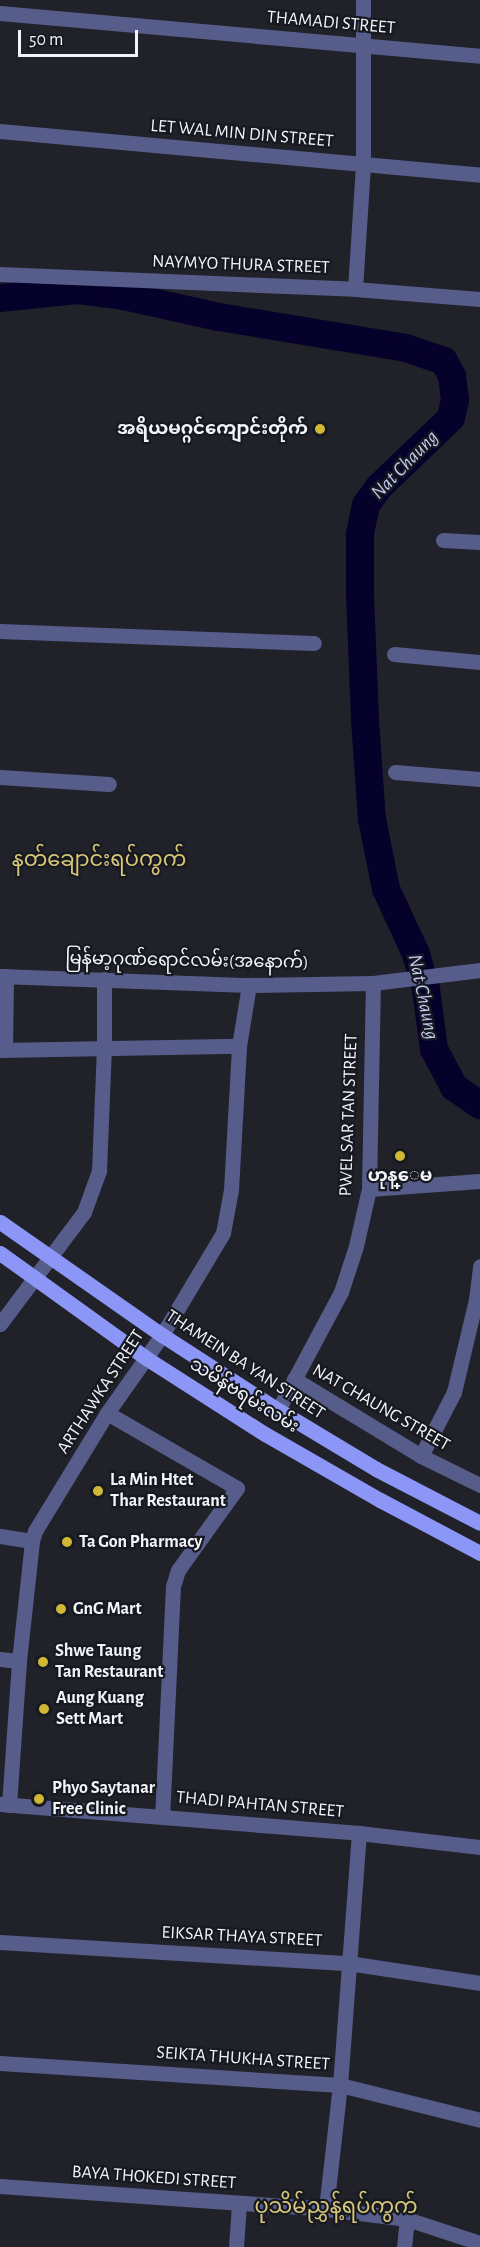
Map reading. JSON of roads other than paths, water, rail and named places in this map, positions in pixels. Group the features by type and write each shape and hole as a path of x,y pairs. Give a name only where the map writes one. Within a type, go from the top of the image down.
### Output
{"main road":[{"name":"THAMEIN BA YAN STREET","path":"0,1222 162,1335 278,1410 376,1469 480,1522"},
{"name":"သမိန်ဗရမ်းလမ်း","path":"0,1253 146,1358 265,1434 380,1500 480,1553"}],"street":[{"path":"356,289 363,165 363,0"},
{"name":"THAMADI STREET","path":"0,13 480,56"},
{"name":"LET WAL MIN DIN STREET","path":"0,131 480,175"},
{"name":"NAYMYO THURA STREET","path":"0,274 356,289 480,299"},
{"path":"443,540 480,542"},
{"path":"0,631 314,643"},
{"path":"394,654 480,662"},
{"path":"395,772 480,779"},
{"path":"0,777 109,784"},
{"name":"မြန်မာ့ဂုဏ်ရောင်လမ်း(အနောက်)","path":"3,976 249,985 373,983 480,970"},
{"path":"3,976 3,1049 239,1046"},
{"path":"0,1324 84,1212 99,1171 104,979"},
{"name":"PWEL SAR TAN STREET","path":"278,1410 341,1292 356,1246 369,1189 373,983"},
{"name":"ARTHAWKA STREET","path":"32,1541 35,1531 107,1413 162,1335 223,1233 231,1190 239,1046 249,985"},
{"path":"369,1189 480,1181"},
{"path":"421,1456 454,1392 476,1300 480,1266"},
{"name":"NAT CHAUNG STREET","path":"294,1379 421,1456 480,1485"},
{"path":"107,1413 237,1488 178,1570 173,1586 162,1816"},
{"path":"0,1536 32,1541 4,1804"},
{"path":"0,1659 19,1661"},
{"name":"THADI PAHTAN STREET","path":"4,1804 359,1833 480,1847"},
{"path":"326,2209 340,2085 359,1833"},
{"name":"EIKSAR THAYA STREET","path":"0,1942 348,1963 480,1983"},
{"name":"SEIKTA THUKHA STREET","path":"0,2063 340,2085 480,2120"},
{"name":"BAYA THOKEDI STREET","path":"0,2186 238,2205 326,2209 407,2219 480,2243"},
{"path":"236,2247 238,2205"},
{"path":"404,2247 407,2219"}],"waterway":[{"name":"Nat Chaung","path":"0,298 78,290 124,296 219,317 406,348 444,361 452,376 455,400 451,418 379,487 366,505 360,534 365,720 372,819 386,889 416,954 426,990 434,1049 454,1087 480,1105"}],"place":[{"name":"အရိယမဂ္ဂင်ကျောင်းတိုက်","path":"320,429"},
{"name":"ဟုန္ေမ","path":"400,1156"},
{"name":"La Min Htet Thar Restaurant","path":"98,1491"},
{"name":"Ta Gon Pharmacy","path":"67,1542"},
{"name":"GnG Mart","path":"61,1609"},
{"name":"Shwe Taung Tan Restaurant","path":"43,1662"},
{"name":"Aung Kuang Sett Mart","path":"44,1709"},
{"name":"Phyo Saytanar Free Clinic","path":"39,1799"}],"district":[{"name":"နတ်ချောင်းရပ်ကွက်","path":"99,860"},
{"name":"ပုသိမ်ညွှန့်ရပ်ကွက်","path":"336,2207"}]}
